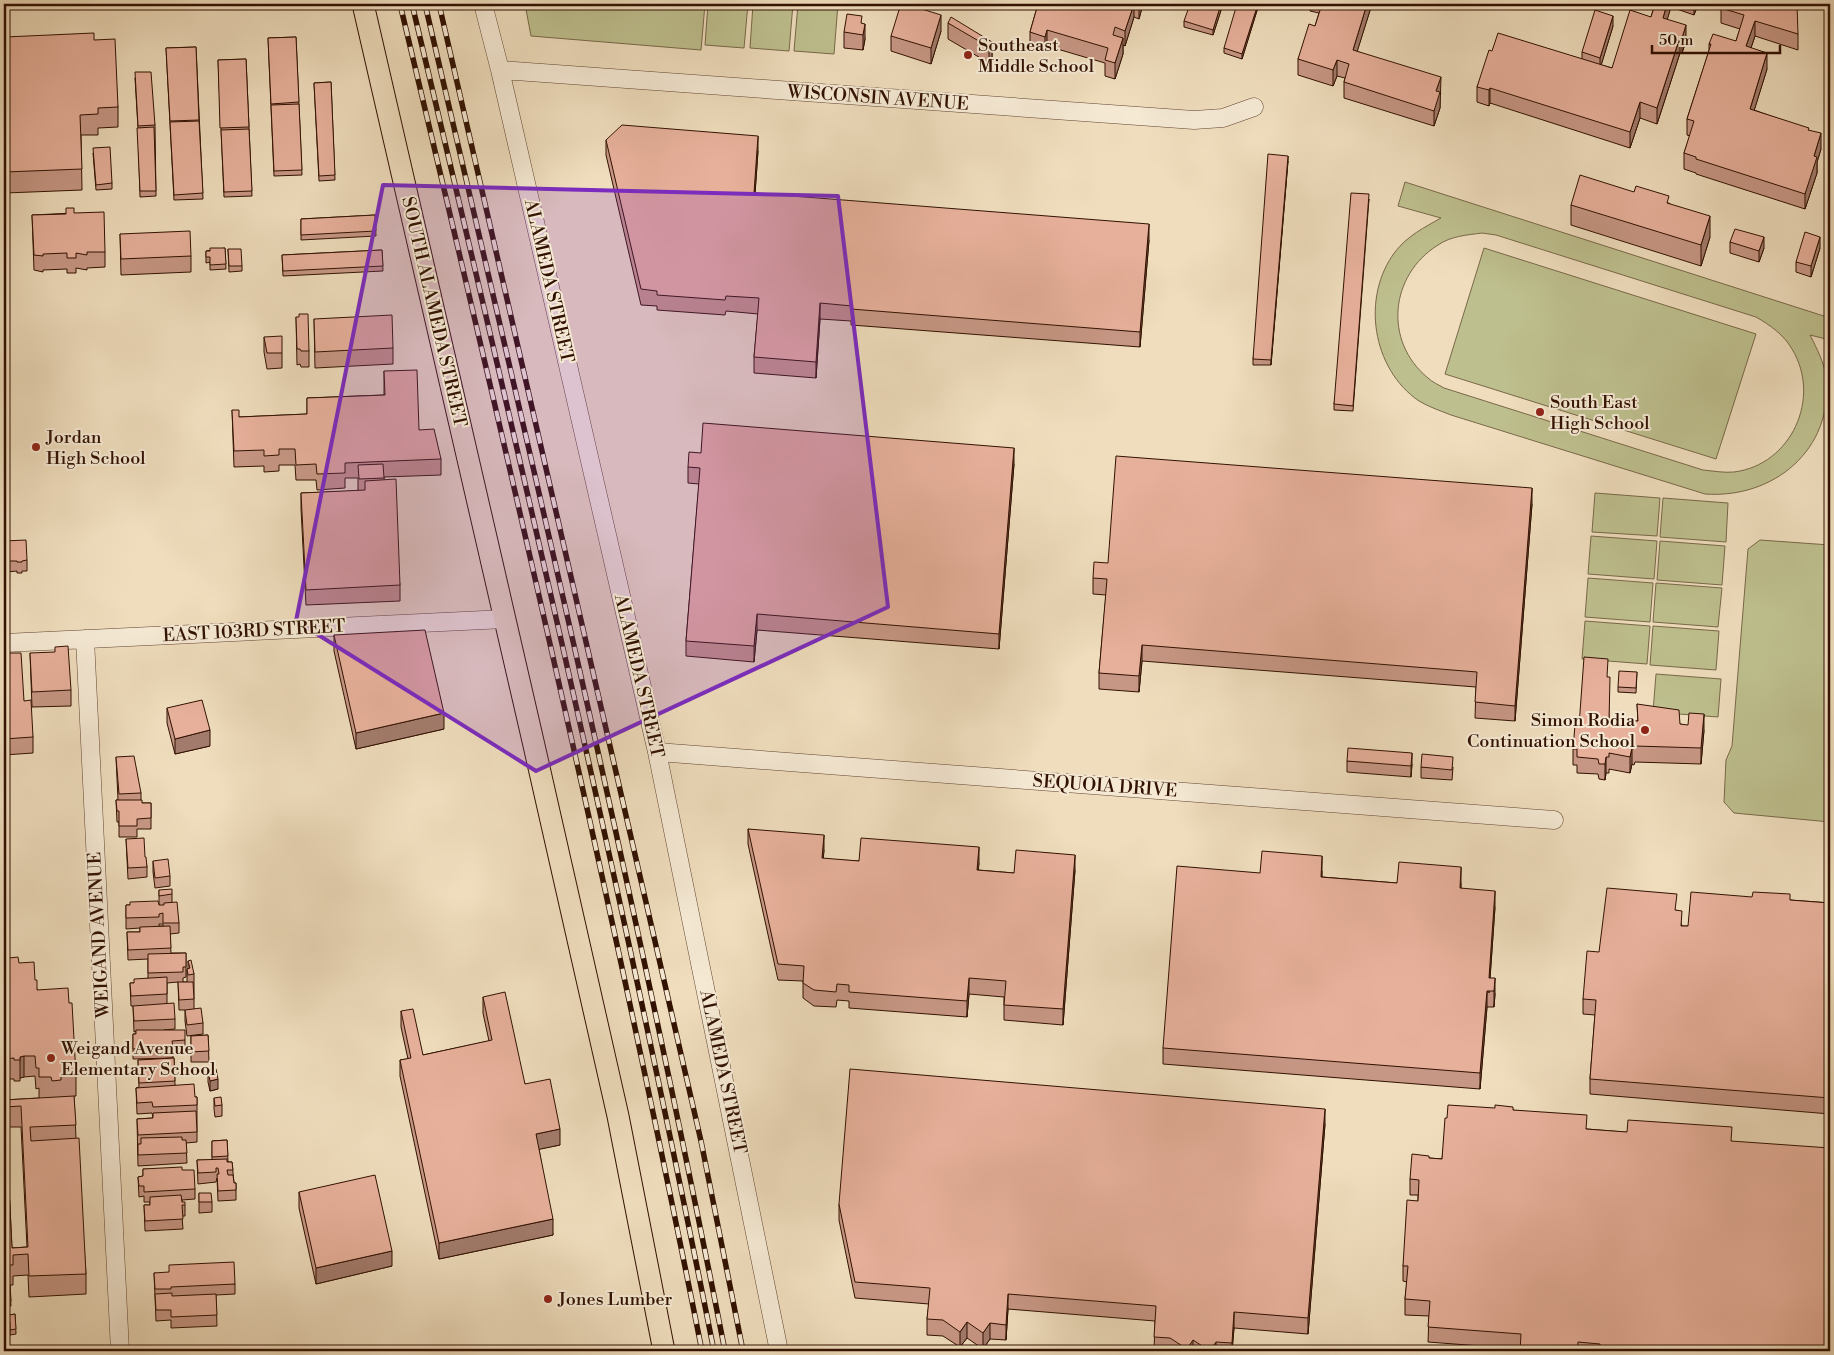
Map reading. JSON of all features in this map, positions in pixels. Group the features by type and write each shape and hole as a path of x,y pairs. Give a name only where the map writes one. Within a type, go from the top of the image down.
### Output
{"main road":[{"name":"SOUTH ALAMEDA STREET","path":"363,4 505,619"},
{"path":"505,619 618,1116 664,1351"}],"street":[{"name":"ALAMEDA STREET","path":"483,4 500,70 657,752 779,1351"},
{"name":"WISCONSIN AVENUE","path":"500,70 1194,120 1223,118 1254,107"},
{"name":"EAST 103RD STREET","path":"4,643 505,619"},
{"name":"WEIGAND AVENUE","path":"85,639 120,1351"},
{"name":"SEQUOIA DRIVE","path":"657,752 1554,820"}],"highlighted area":[{"path":"383,185 838,196 888,607 536,771 296,621"}],"green space":[{"path":"525,4 705,4 701,50 531,36"},
{"path":"708,4 748,4 744,48 705,45"},
{"path":"753,4 793,4 789,51 750,48"},
{"path":"798,4 838,4 834,54 794,51"},
{"path":"1405,182 1830,318 1830,340 1810,335 1825,371 1826,403 1820,427 1809,447 1794,465 1775,478 1754,488 1730,493 1705,494 1451,415 1419,401 1403,387 1391,371 1382,352 1375,310 1384,270 1395,252 1423,228 1441,218 1398,206","holes":["1471,234 1496,235 1756,317 1771,327 1785,339 1792,349 1800,368 1804,388 1802,408 1796,426 1785,443 1771,457 1754,467 1734,472 1703,470 1444,388 1431,381 1414,363 1404,346 1399,328 1398,309 1402,291 1410,273 1422,258 1443,242"]},
{"path":"1484,248 1756,334 1716,459 1445,374"},
{"path":"1595,493 1660,498 1657,536 1592,532"},
{"path":"1663,498 1728,503 1726,542 1660,537"},
{"path":"1591,536 1657,541 1654,579 1588,574"},
{"path":"1760,540 1830,545 1830,822 1734,813 1724,802 1726,760 1732,746 1748,549"},
{"path":"1660,541 1725,546 1722,585 1657,580"},
{"path":"1588,578 1653,583 1650,622 1585,617"},
{"path":"1656,583 1722,588 1718,627 1653,622"},
{"path":"1585,621 1650,626 1647,664 1582,659"},
{"path":"1653,626 1719,631 1716,670 1650,665"},
{"path":"1656,674 1721,679 1718,717 1653,712"}],"building":[{"path":"1038,4 1134,4 1125,31 1115,27 1113,35 1123,38 1115,63 1105,60 1108,48 1047,30 1045,37 1030,32"},
{"path":"1190,4 1221,4 1213,30 1184,21"},
{"path":"1237,4 1258,4 1242,54 1224,48"},
{"path":"1322,4 1367,4 1353,50 1441,77 1436,91 1440,92 1434,111 1344,82 1349,64 1337,60 1333,70 1298,59 1309,24 1315,26"},
{"path":"1655,4 1667,4 1663,18 1686,25 1682,38 1680,37 1657,108 1640,102 1630,132 1490,88 1489,90 1477,87 1489,50 1492,51 1498,33 1612,68 1630,10 1651,17"},
{"path":"1722,4 1797,4 1798,34 1755,21 1746,46 1767,53 1750,109 1821,133 1814,156 1817,157 1805,194 1696,159 1696,157 1684,153 1694,121 1687,119 1713,34 1736,41 1744,15 1721,8"},
{"path":"909,5 941,15 931,48 891,36 899,10"},
{"path":"1595,10 1613,16 1600,58 1582,52"},
{"path":"847,14 862,16 861,23 865,24 863,35 844,32"},
{"path":"951,17 992,42 989,47 948,23"},
{"path":"94,33 94,40 115,39 118,107 98,108 98,114 80,115 82,169 5,172 5,37"},
{"path":"296,37 299,102 271,104 268,38"},
{"path":"196,47 199,120 170,121 166,48"},
{"path":"246,59 249,127 220,128 218,60"},
{"path":"135,72 151,72 155,125 138,126"},
{"path":"331,82 335,175 319,176 314,83"},
{"path":"299,104 302,170 274,171 271,105"},
{"path":"199,121 203,193 174,195 170,122"},
{"path":"622,125 758,136 754,193 1149,224 1140,332 851,309 852,306 820,303 816,362 754,357 759,298 726,296 725,300 657,295 657,291 641,289 606,140"},
{"path":"154,127 156,191 140,191 137,128"},
{"path":"249,129 252,191 224,192 221,130"},
{"path":"110,147 112,183 96,185 93,148"},
{"path":"1268,154 1288,156 1271,360 1253,359"},
{"path":"1580,175 1634,192 1636,186 1669,196 1667,203 1710,216 1701,245 1571,205"},
{"path":"1351,193 1369,194 1353,406 1334,404"},
{"path":"66,208 74,208 74,213 104,212 105,252 87,252 87,255 76,253 76,258 67,258 67,253 43,254 43,256 34,255 32,215 66,214"},
{"path":"375,215 376,231 301,235 301,219"},
{"path":"1735,229 1764,237 1759,251 1730,242"},
{"path":"190,231 191,256 121,259 120,234"},
{"path":"1805,232 1820,237 1811,266 1796,262"},
{"path":"210,248 225,248 226,264 210,265 210,257 206,257 206,251 210,251"},
{"path":"228,249 241,249 242,266 229,266"},
{"path":"382,250 383,266 283,271 282,255"},
{"path":"299,314 308,314 309,351 297,349 296,317 299,317"},
{"path":"392,315 393,348 315,352 314,319"},
{"path":"282,336 282,353 267,353 264,337"},
{"path":"417,370 419,430 434,429 441,459 345,463 345,473 317,474 316,464 296,465 295,449 279,449 279,455 264,456 264,450 234,451 232,410 239,410 239,417 307,414 307,398 385,395 384,371"},
{"path":"703,423 1014,448 999,634 757,614 754,646 686,641 700,468 688,467 689,452 701,453"},
{"path":"1116,456 1532,488 1515,706 1475,702 1477,672 1142,645 1139,676 1099,673 1107,579 1093,578 1094,562 1108,563"},
{"path":"383,464 384,478 359,479 358,465"},
{"path":"396,479 400,585 306,590 301,493 365,490 365,481"},
{"path":"26,540 27,560 22,562 6,561 4,563 4,541"},
{"path":"425,630 444,713 356,733 334,635"},
{"path":"68,646 71,690 32,692 30,653 55,652 55,647"},
{"path":"4,653 21,653 24,701 31,700 33,737 4,739"},
{"path":"1584,657 1608,659 1607,677 1610,677 1609,720 1638,721 1637,704 1679,710 1680,724 1688,725 1689,713 1704,714 1701,748 1635,746 1634,749 1632,748 1630,757 1609,753 1605,764 1599,764 1598,759 1577,757 1577,749 1573,749 1575,725 1579,726"},
{"path":"1619,671 1637,672 1636,688 1618,687"},
{"path":"202,700 210,730 175,739 167,708"},
{"path":"1348,748 1412,753 1411,766 1347,761"},
{"path":"1422,754 1453,757 1452,770 1421,767"},
{"path":"134,756 141,793 119,794 116,757"},
{"path":"116,800 142,800 142,803 151,803 151,818 137,819 137,826 119,826 119,811 117,811"},
{"path":"748,829 824,835 822,858 859,861 861,838 979,847 977,870 1014,873 1016,850 1075,855 1063,1009 1004,1005 1006,981 969,978 967,1001 849,992 849,985 837,984 836,992 814,990 803,983 804,966 778,964"},
{"path":"144,838 147,867 128,868 126,839"},
{"path":"1262,851 1322,856 1321,877 1397,883 1399,862 1461,867 1460,888 1495,891 1489,978 1495,978 1494,991 1487,991 1480,1073 1163,1048 1177,866 1260,873"},
{"path":"168,859 170,876 155,878 153,861"},
{"path":"1607,888 1677,894 1675,910 1682,911 1681,926 1688,926 1691,892 1752,897 1753,892 1790,894 1790,900 1830,903 1830,1098 1590,1079 1596,1000 1583,999 1587,951 1599,952"},
{"path":"172,889 172,894 159,896 159,890"},
{"path":"158,901 159,905 177,902 179,923 163,923 163,913 159,914 159,917 126,918 126,905 130,905 130,902"},
{"path":"170,926 171,948 128,950 127,932 140,932 140,927"},
{"path":"186,953 186,967 183,967 183,972 148,973 148,954"},
{"path":"18,957 19,963 34,962 37,990 68,988 69,1003 72,1003 76,1075 61,1076 61,1080 52,1081 51,1077 39,1077 39,1068 36,1068 35,1056 20,1057 20,1060 14,1060 14,1058 4,1059 4,974 9,974 9,958"},
{"path":"191,960 194,974 188,975 187,969 190,968 188,961"},
{"path":"167,977 167,994 131,996 130,983 134,983 134,979"},
{"path":"178,982 193,982 194,999 179,1000"},
{"path":"505,992 525,1084 550,1079 560,1129 536,1134 553,1219 439,1243 400,1060 411,1058 401,1011 413,1009 423,1055 492,1040 483,997"},
{"path":"174,1003 175,1019 134,1021 133,1006"},
{"path":"201,1008 203,1023 187,1025 185,1010"},
{"path":"136,1030 185,1030 185,1040 172,1041 173,1047 133,1049 133,1034 136,1034"},
{"path":"208,1035 209,1051 191,1052 191,1036"},
{"path":"174,1058 175,1081 139,1083 138,1060"},
{"path":"216,1069 218,1079 210,1081 208,1071"},
{"path":"850,1069 1325,1109 1308,1318 1234,1312 1232,1343 1216,1342 1210,1351 1193,1340 1187,1349 1170,1338 1154,1337 1156,1306 1008,1294 1006,1325 990,1323 983,1333 967,1322 960,1332 943,1320 927,1319 930,1288 855,1282 839,1204"},
{"path":"194,1084 197,1105 153,1107 152,1102 137,1103 136,1088"},
{"path":"74,1096 76,1125 30,1127 31,1141 79,1138 86,1274 29,1276 28,1254 13,1255 13,1265 4,1265 4,1100","holes":["21,1106 28,1247 12,1248 5,1107"]},
{"path":"221,1097 222,1105 215,1106 214,1098"},
{"path":"1448,1105 1495,1108 1495,1105 1513,1107 1513,1110 1587,1115 1586,1129 1627,1132 1628,1120 1732,1127 1731,1141 1830,1148 1830,1351 1600,1351 1600,1344 1578,1342 1577,1351 1520,1351 1521,1334 1428,1327 1430,1301 1405,1299 1408,1266 1403,1266 1407,1200 1418,1201 1419,1180 1410,1179 1412,1154 1442,1159 1445,1118 1447,1118"},
{"path":"196,1111 197,1132 138,1135 137,1119 153,1118 153,1113"},
{"path":"182,1137 182,1140 186,1140 187,1153 138,1155 138,1144 141,1144 141,1138"},
{"path":"227,1140 228,1156 212,1157 212,1141"},
{"path":"227,1159 227,1162 232,1162 233,1170 227,1170 228,1175 233,1175 236,1190 218,1191 218,1168 216,1168 216,1172 198,1173 197,1160"},
{"path":"182,1167 182,1170 194,1170 195,1189 144,1192 144,1186 139,1186 138,1177 143,1176 143,1169"},
{"path":"375,1175 392,1251 316,1268 299,1192"},
{"path":"199,1193 211,1193 212,1202 199,1202"},
{"path":"181,1195 182,1202 185,1202 185,1205 182,1205 183,1219 145,1221 144,1205 150,1205 150,1197"},
{"path":"234,1262 235,1284 155,1289 154,1273 169,1272 169,1265"},
{"path":"4,1284 10,1284 11,1301 4,1301"},
{"path":"172,1293 172,1296 216,1294 217,1315 171,1317 171,1310 156,1310 155,1294"},
{"path":"15,1314 16,1329 10,1330 10,1322 4,1323 4,1316"}],"railway":[{"path":"400,4 480,340 595,845 668,1182 702,1351"},
{"path":"412,4 492,340 607,845 680,1182 714,1351"},
{"path":"425,4 543,508 619,845 725,1351"},
{"path":"439,4 701,1141 743,1351"}],"place":[{"name":"Southeast Middle School","path":"968,55"},
{"name":"South East High School","path":"1540,412"},
{"name":"Jordan High School","path":"36,447"},
{"name":"Simon Rodia Continuation School","path":"1645,730"},
{"name":"Weigand Avenue Elementary School","path":"51,1058"},
{"name":"Jones Lumber","path":"548,1299"}]}
